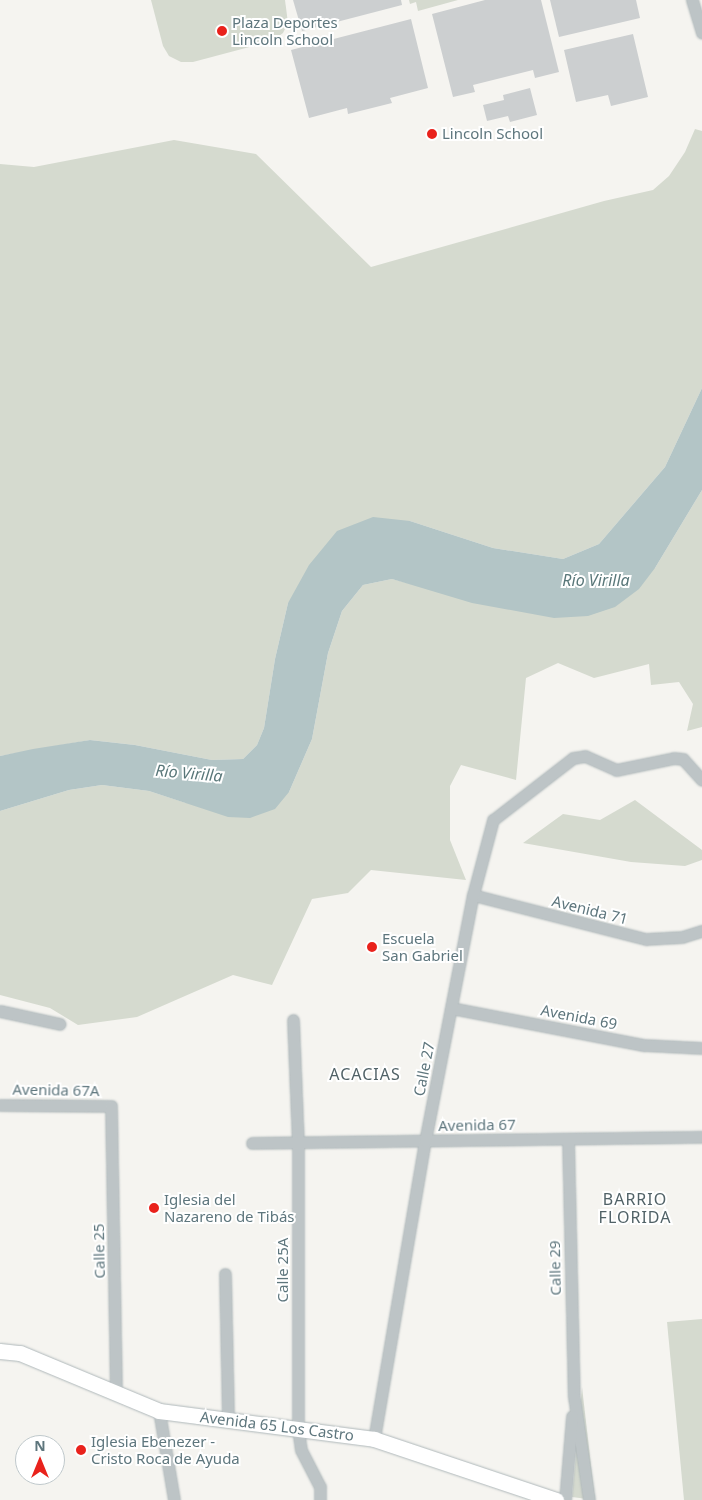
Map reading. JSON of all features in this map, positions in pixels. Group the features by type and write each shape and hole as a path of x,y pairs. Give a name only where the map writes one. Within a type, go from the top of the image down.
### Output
{"street":[{"path":"692,0 702,33"},
{"name":"Calle 27","path":"374,1439 425,1141 473,895 493,820 573,758 585,756 616,770 674,758 683,759 702,780"},
{"name":"Avenida 71","path":"473,895 646,939 682,937 702,931"},
{"name":"Avenida 69","path":"451,1008 644,1044 702,1048"},
{"path":"0,1011 60,1024"},
{"name":"Calle 25A","path":"294,1020 298,1142 298,1429 301,1450 320,1487 320,1500"},
{"name":"Avenida 67A","path":"0,1105 111,1106"},
{"name":"Calle 25","path":"111,1106 116,1395"},
{"name":"Avenida 67","path":"252,1143 702,1137"},
{"name":"Calle 29","path":"565,1500 574,1397 568,1139"},
{"path":"225,1274 228,1421"},
{"name":"Avenida 65 Los Castro","path":"0,1351 20,1353 116,1395 159,1411 374,1439 556,1500"},
{"name":"Calle 29","path":"574,1397 589,1500"},
{"path":"159,1411 174,1500"}],"shaded area":[{"name":"Plaza Deportes Lincoln School","path":"151,0 285,0 288,23 283,33 272,41 193,62 181,62 169,56 163,46"},
{"path":"409,0 458,0 418,11 416,2 410,4"},
{"path":"695,129 702,131 702,388 665,467 599,544 563,559 493,548 410,521 288,603 275,659 264,728 257,745 243,759 212,760 135,745 90,740 0,756 0,164 34,167 174,140 256,154 371,267 604,201 653,190 669,176 685,152"},
{"path":"702,490 702,727 687,731 693,704 679,682 651,685 649,664 594,678 558,663 526,678 516,780 461,765 450,786 450,840 466,880 371,870 348,893 312,899 272,985 233,975 137,1017 78,1025 50,1008 0,995 0,811 69,790 102,785 149,791 186,803 289,792 312,739 328,653 342,611 363,585 392,579 426,588 655,568"},
{"path":"635,800 702,850 702,860 685,866 631,862 523,843 563,814 600,820"},
{"path":"702,1319 702,1500 684,1500 667,1322"},
{"path":"582,1387 595,1500 572,1497"}],"water":[{"name":"Río Virilla","path":"702,388 702,490 655,568 639,589 615,607 588,616 554,618 472,603 392,579 363,585 342,611 328,653 312,739 289,792 275,809 250,818 228,817 149,791 102,785 69,790 0,811 0,756 90,740 135,745 212,760 243,759 257,745 264,728 275,659 288,603 309,565 337,531 373,517 410,521 493,548 563,559 599,544 665,467"}],"building":[{"path":"293,0 401,0 402,5 302,31"},
{"path":"485,0 541,0 559,72 535,78 533,70 473,85 475,92 453,97 432,14"},
{"path":"550,0 636,0 640,18 559,37"},
{"path":"411,19 428,88 390,98 392,103 348,114 347,108 309,118 291,50"},
{"path":"633,34 648,97 611,106 608,95 576,102 564,50"},
{"path":"530,88 537,115 510,122 508,116 487,121 483,105 504,100 503,95"}],"place":[{"name":"Plaza Deportes Lincoln School","path":"222,31"},
{"name":"Lincoln School","path":"432,134"},
{"name":"Escuela San Gabriel","path":"372,947"},
{"name":"Iglesia del Nazareno de Tibás","path":"154,1208"},
{"name":"Iglesia Ebenezer - Cristo Roca de Ayuda","path":"81,1450"}],"district":[{"name":"ACACIAS","path":"365,1074"},
{"name":"BARRIO FLORIDA","path":"635,1208"}]}
